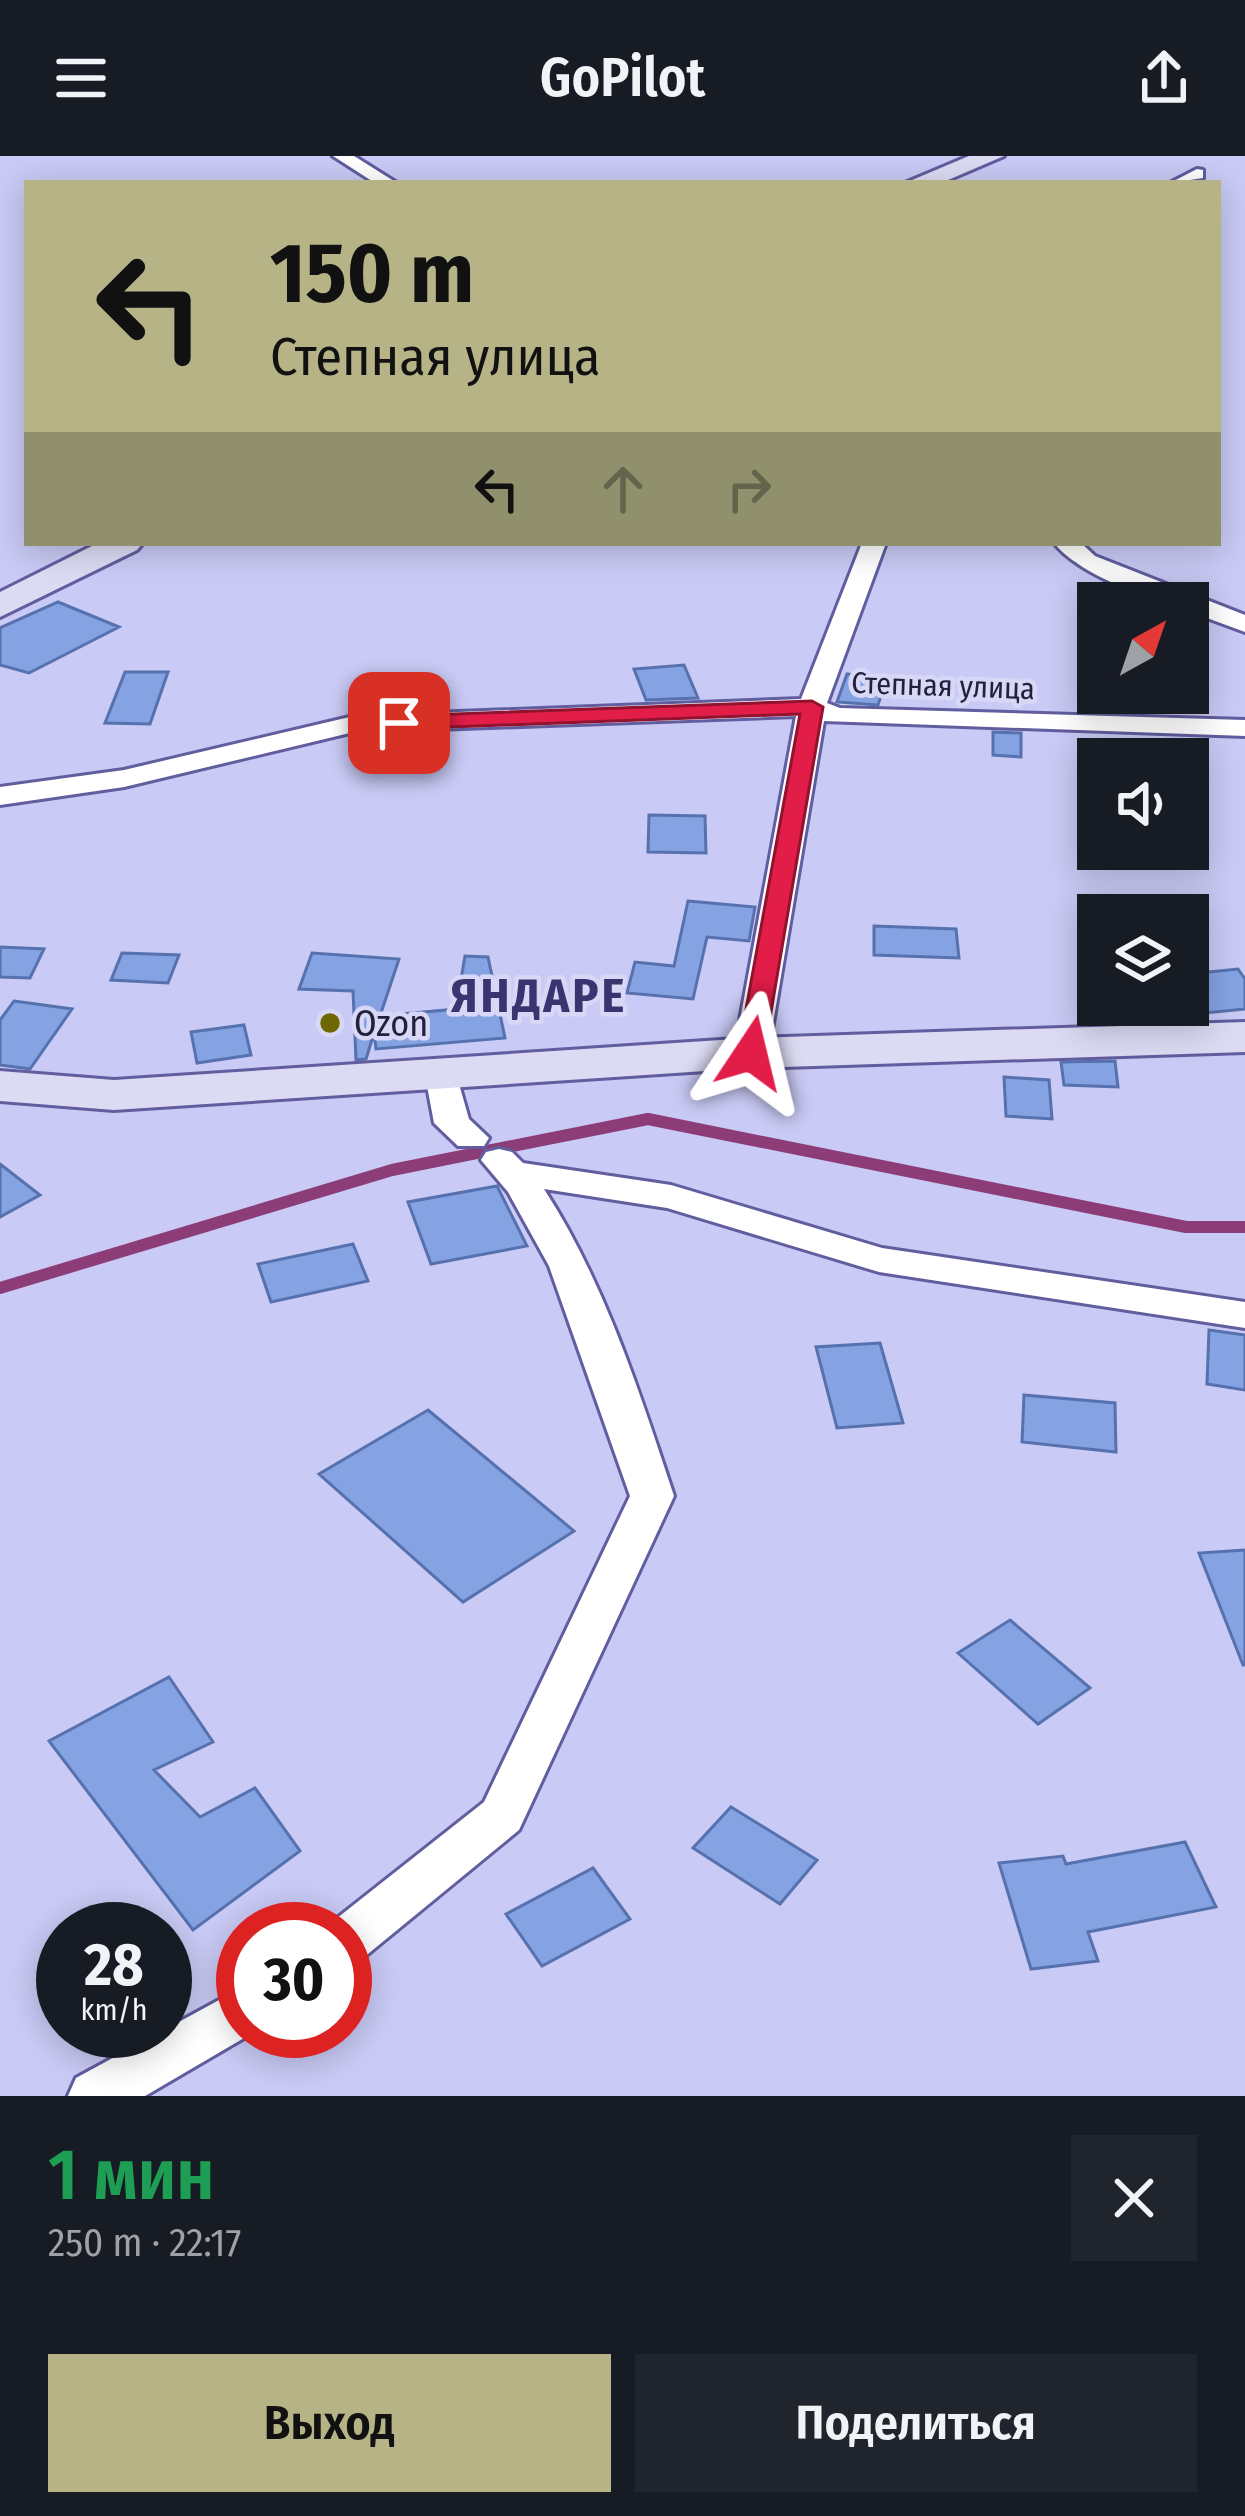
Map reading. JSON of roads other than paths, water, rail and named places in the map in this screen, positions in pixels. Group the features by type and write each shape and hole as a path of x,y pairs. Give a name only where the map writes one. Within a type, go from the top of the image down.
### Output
{"street":[{"path":"342,156 383,180"},
{"path":"926,180 992,156"},
{"path":"0,606 119,546"},
{"path":"751,1053 812,707 873,546"},
{"path":"1069,546 1086,561 1245,624"},
{"name":"Степная улица","path":"0,796 65,790 166,769 286,733 353,724 812,707 837,716 1245,728"},
{"path":"0,1086 114,1095 751,1053 1245,1037"},
{"path":"372,1920 502,1816 652,1496 616,1385 550,1231 496,1157 452,1123 441,1070"},
{"path":"496,1157 670,1197 879,1259 1245,1315"},
{"path":"95,2096 216,2027"}],"waterway":[{"path":"0,1288 392,1170 648,1119 1186,1227 1245,1227"}],"place":[{"name":"Ozon","path":"330,1023"}],"district":[{"name":"ЯНДАРЕ","path":"539,995"}]}
